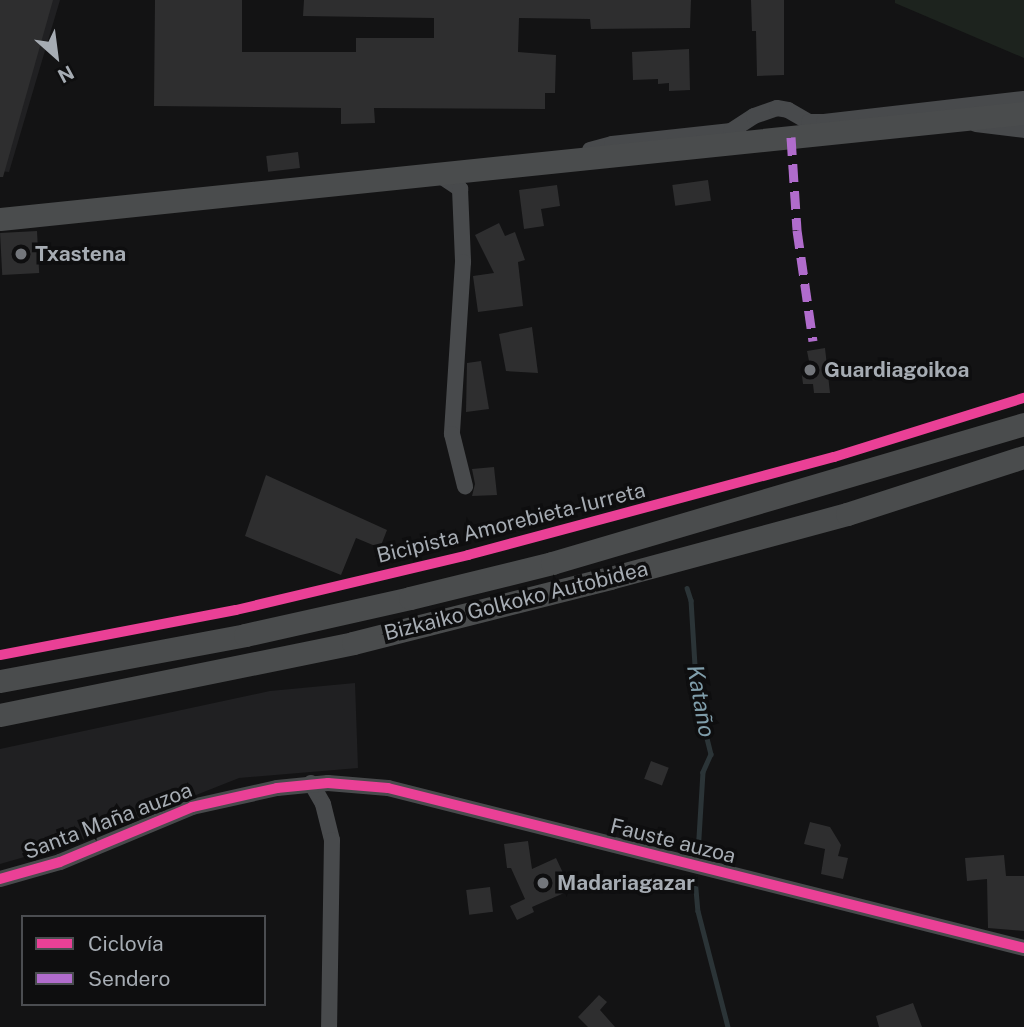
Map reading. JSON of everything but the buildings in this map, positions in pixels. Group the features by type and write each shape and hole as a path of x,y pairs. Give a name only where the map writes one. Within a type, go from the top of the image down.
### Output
{"highway":[{"path":"0,219 1024,113"},
{"name":"Bizkaiko Golkoko Autobidea","path":"0,681 245,635 449,589 552,563 1024,424"},
{"name":"Bizkaiko Golkoko Autobidea","path":"0,715 353,643 847,514 1024,457"}],"street":[{"path":"564,160 612,144 732,131 754,116 778,108 788,110 809,122 824,122 1024,99"},
{"path":"949,121 1024,130"},
{"path":"465,486 452,434 463,262 460,189 474,176 491,168"},
{"path":"438,173 460,189"},
{"path":"312,783 323,804 332,840 329,1027"},
{"name":"Santa Maña auzoa","path":"0,879 60,862 192,807 312,783"},
{"name":"Fauste auzoa","path":"312,783 387,788 1024,948"}],"shaded area":[{"path":"0,0 60,0 9,172 0,171"},
{"path":"895,0 1024,0 1024,58 895,3"},
{"path":"355,683 358,768 239,778 80,841 0,864 0,749 270,691"}],"waterway":[{"name":"Kataño","path":"687,588 691,600 697,698 711,754 703,772 698,853"},
{"name":"Kataño","path":"695,878 698,911 728,1027"}],"marked path":[{"path":"791,137 797,230 813,341"}],"cycle path":[{"name":"Bicipista Amorebieta-Iurreta","path":"0,655 236,610 468,555 834,457 1024,398"},
{"path":"0,879 60,862 192,807 277,788 328,783 388,788 1024,948"}],"place":[{"name":"Txastena","path":"21,254"},
{"name":"Guardiagoikoa","path":"810,370"},
{"name":"Madariagazar","path":"543,883"}]}
